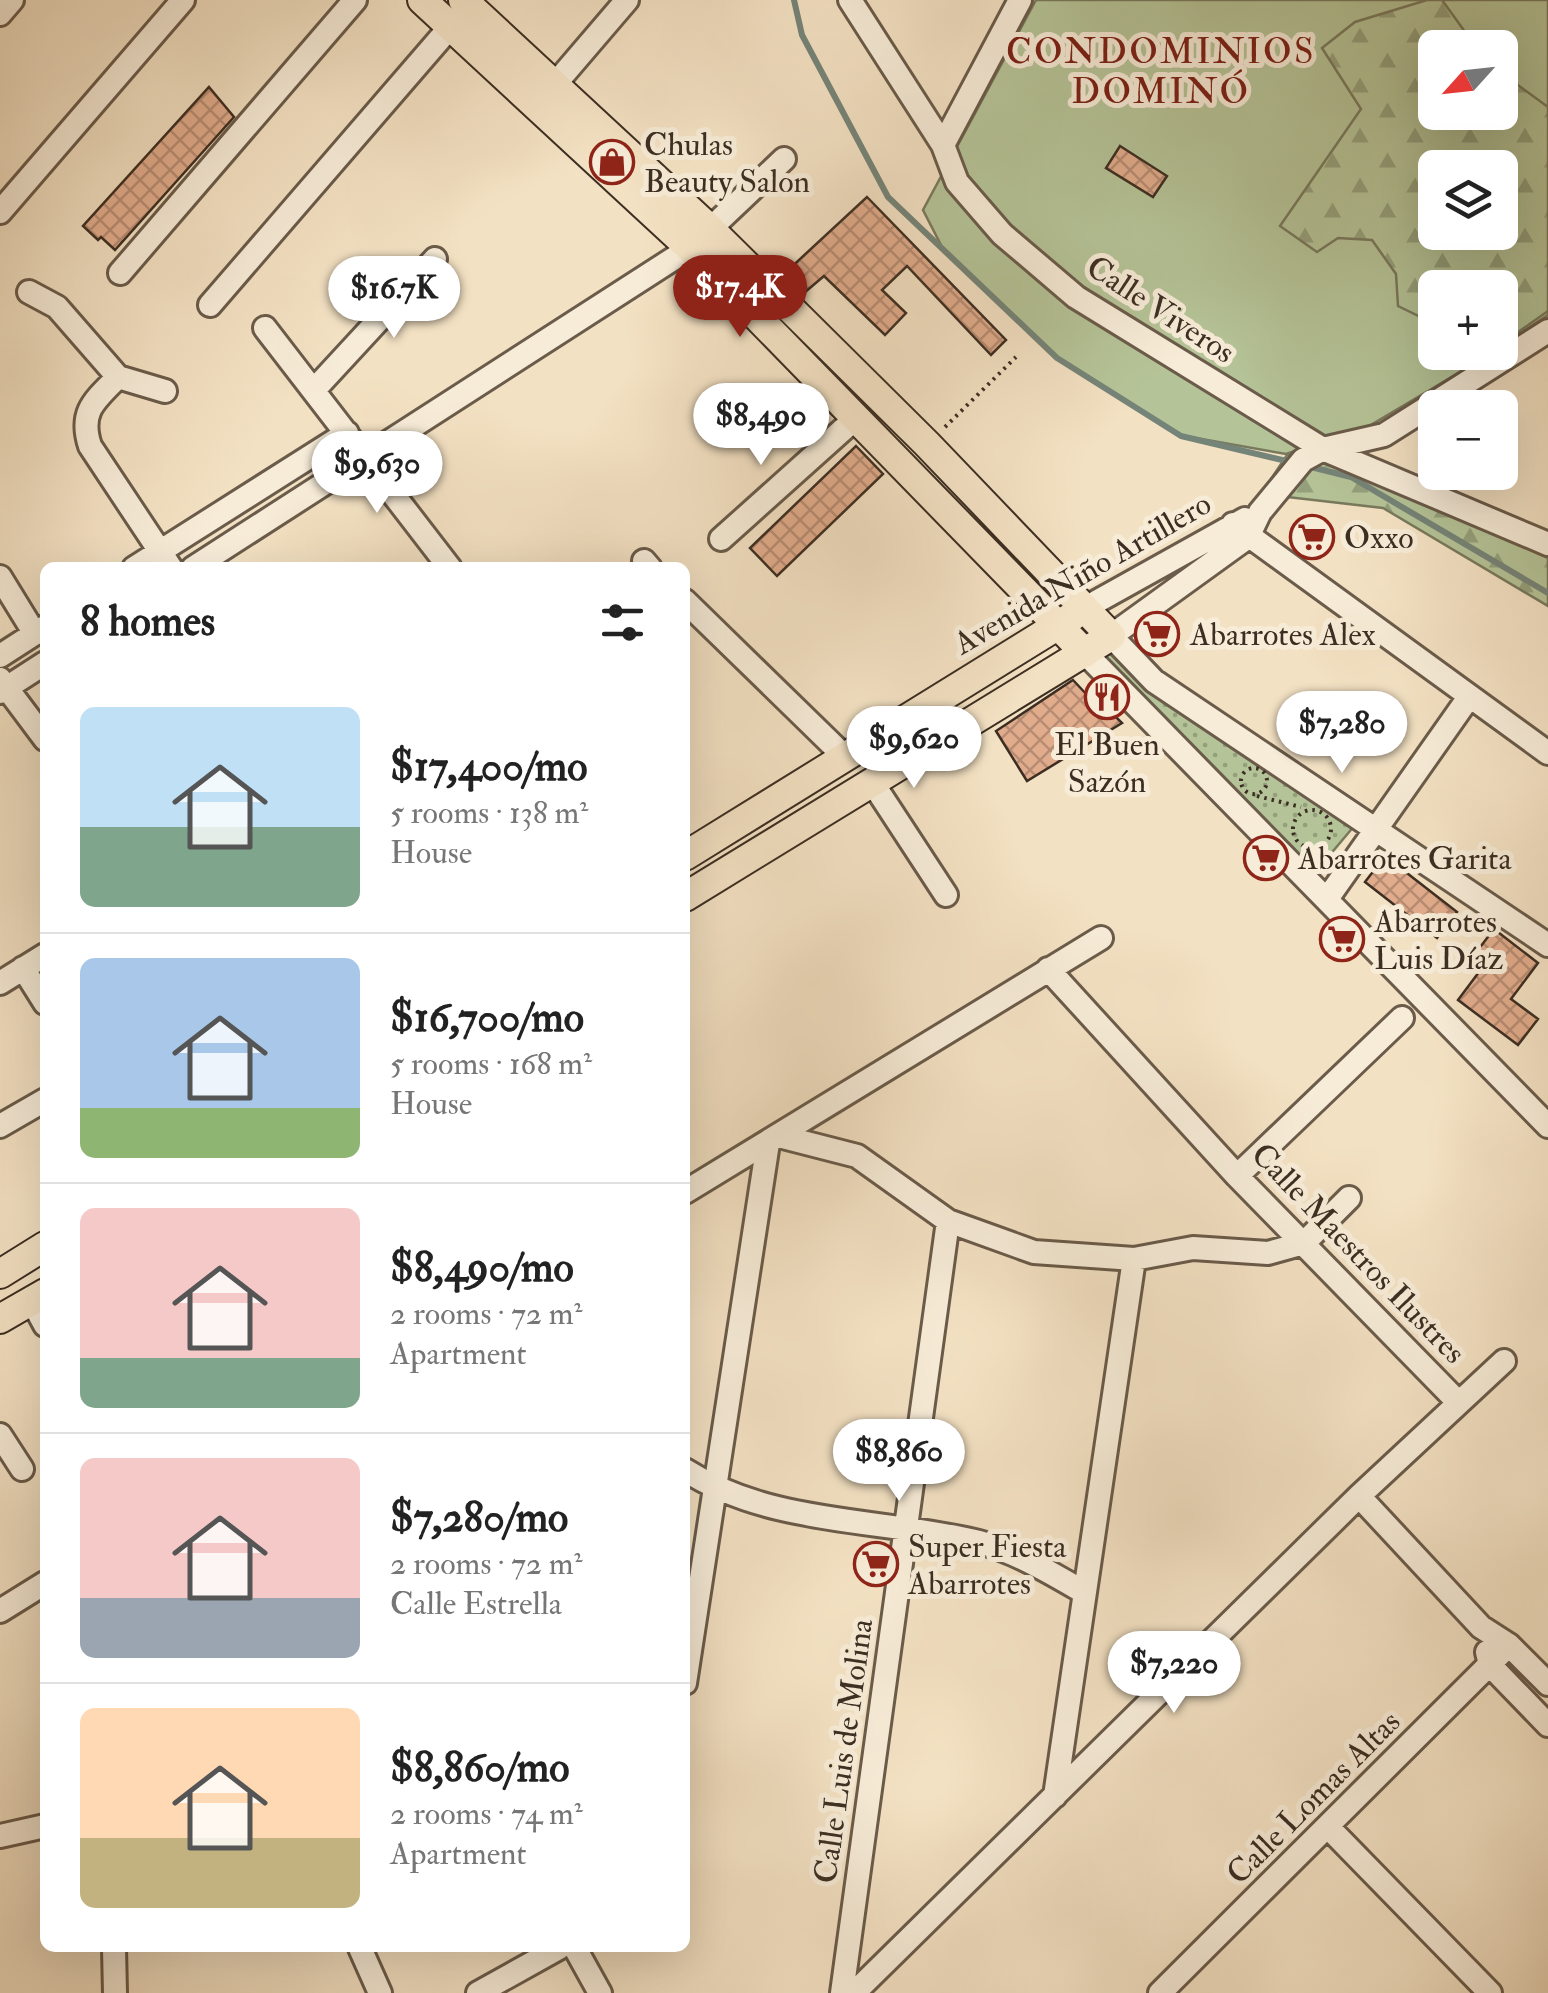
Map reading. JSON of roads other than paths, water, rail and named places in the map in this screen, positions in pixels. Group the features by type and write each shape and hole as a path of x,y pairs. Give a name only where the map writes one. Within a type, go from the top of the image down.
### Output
{"main road":[{"path":"422,0 457,13 556,83 857,417 1085,653"},
{"path":"457,13 927,444 1112,636"},
{"name":"Avenida Niño Artillero","path":"690,853 1087,607"},
{"name":"Avenida Niño Artillero","path":"690,885 872,782 1112,636"},
{"path":"0,1274 40,1249"},
{"path":"0,1319 40,1306"}],"street":[{"path":"0,14 12,0"},
{"path":"0,212 183,0"},
{"path":"316,49 339,0"},
{"path":"120,273 355,0"},
{"path":"556,83 627,0"},
{"path":"942,145 1020,0"},
{"name":"Calle Viveros","path":"855,4 942,145 958,182 1002,234 1076,297 1313,454 1548,544"},
{"path":"210,305 457,13"},
{"path":"202,562 700,239 784,159"},
{"path":"314,390 435,260"},
{"path":"30,292 58,307 118,377 165,391"},
{"path":"265,328 445,562"},
{"path":"1313,454 1384,435 1548,331"},
{"path":"118,377 86,408 84,426 90,446 166,559 347,432"},
{"path":"721,539 857,417"},
{"name":"Avenida Niño Artillero","path":"1112,636 1241,530 1313,454"},
{"path":"1241,530 1548,752"},
{"name":"Avenida Niño Artillero","path":"1087,607 1241,530"},
{"path":"0,577 40,630 0,656"},
{"path":"690,606 844,756"},
{"path":"1112,636 1154,681 1548,945"},
{"path":"1085,653 1548,1126"},
{"path":"40,666 2,686 40,733"},
{"path":"1327,899 1469,697"},
{"path":"872,782 946,896"},
{"path":"690,1189 1101,938"},
{"path":"0,983 40,958"},
{"path":"23,968 40,996"},
{"name":"Calle Maestros Ilustres","path":"854,1993 1458,1401 1237,1176 1048,969"},
{"path":"1237,1176 1402,1018"},
{"path":"0,1126 40,1103"},
{"path":"774,1139 857,1156 948,1221 1034,1252 1134,1259 1193,1248 1268,1253 1304,1243 1349,1198"},
{"path":"690,1653 774,1139"},
{"name":"Calle Luis de Molina","path":"842,1993 948,1221"},
{"path":"1055,1796 1082,1591 1134,1259"},
{"path":"1458,1401 1504,1361"},
{"path":"0,1434 22,1469"},
{"path":"690,1473 717,1491 812,1515 979,1542 1034,1562 1082,1591"},
{"path":"1358,1496 1481,1627 1508,1645 1548,1684"},
{"path":"0,1611 40,1586"},
{"path":"1481,1627 1490,1665 1548,1725"},
{"name":"Calle Lomas Altas","path":"1171,1989 1508,1645"},
{"path":"0,1836 40,1827"},
{"path":"1329,1828 1490,1993"},
{"path":"114,1952 115,1993"},
{"path":"362,1952 380,1993"},
{"path":"478,1993 551,1952"},
{"path":"578,1952 600,1993"}],"waterway":[{"path":"794,0 802,35 888,197 1057,358 1181,436 1295,463"},
{"path":"1307,466 1351,477 1548,593"}],"place":[{"name":"Chulas Beauty Salon","path":"612,162"},
{"name":"Oxxo","path":"1312,537"},
{"name":"Abarrotes Alex","path":"1157,634"},
{"name":"El Buen Sazón","path":"1107,697"},
{"name":"Abarrotes Garita","path":"1266,858"},
{"name":"Abarrotes Luis Díaz","path":"1342,939"},
{"name":"Super Fiesta Abarrotes","path":"876,1564"}],"district":[{"name":"CONDOMINIOS DOMINÓ","path":"1161,71"}]}
